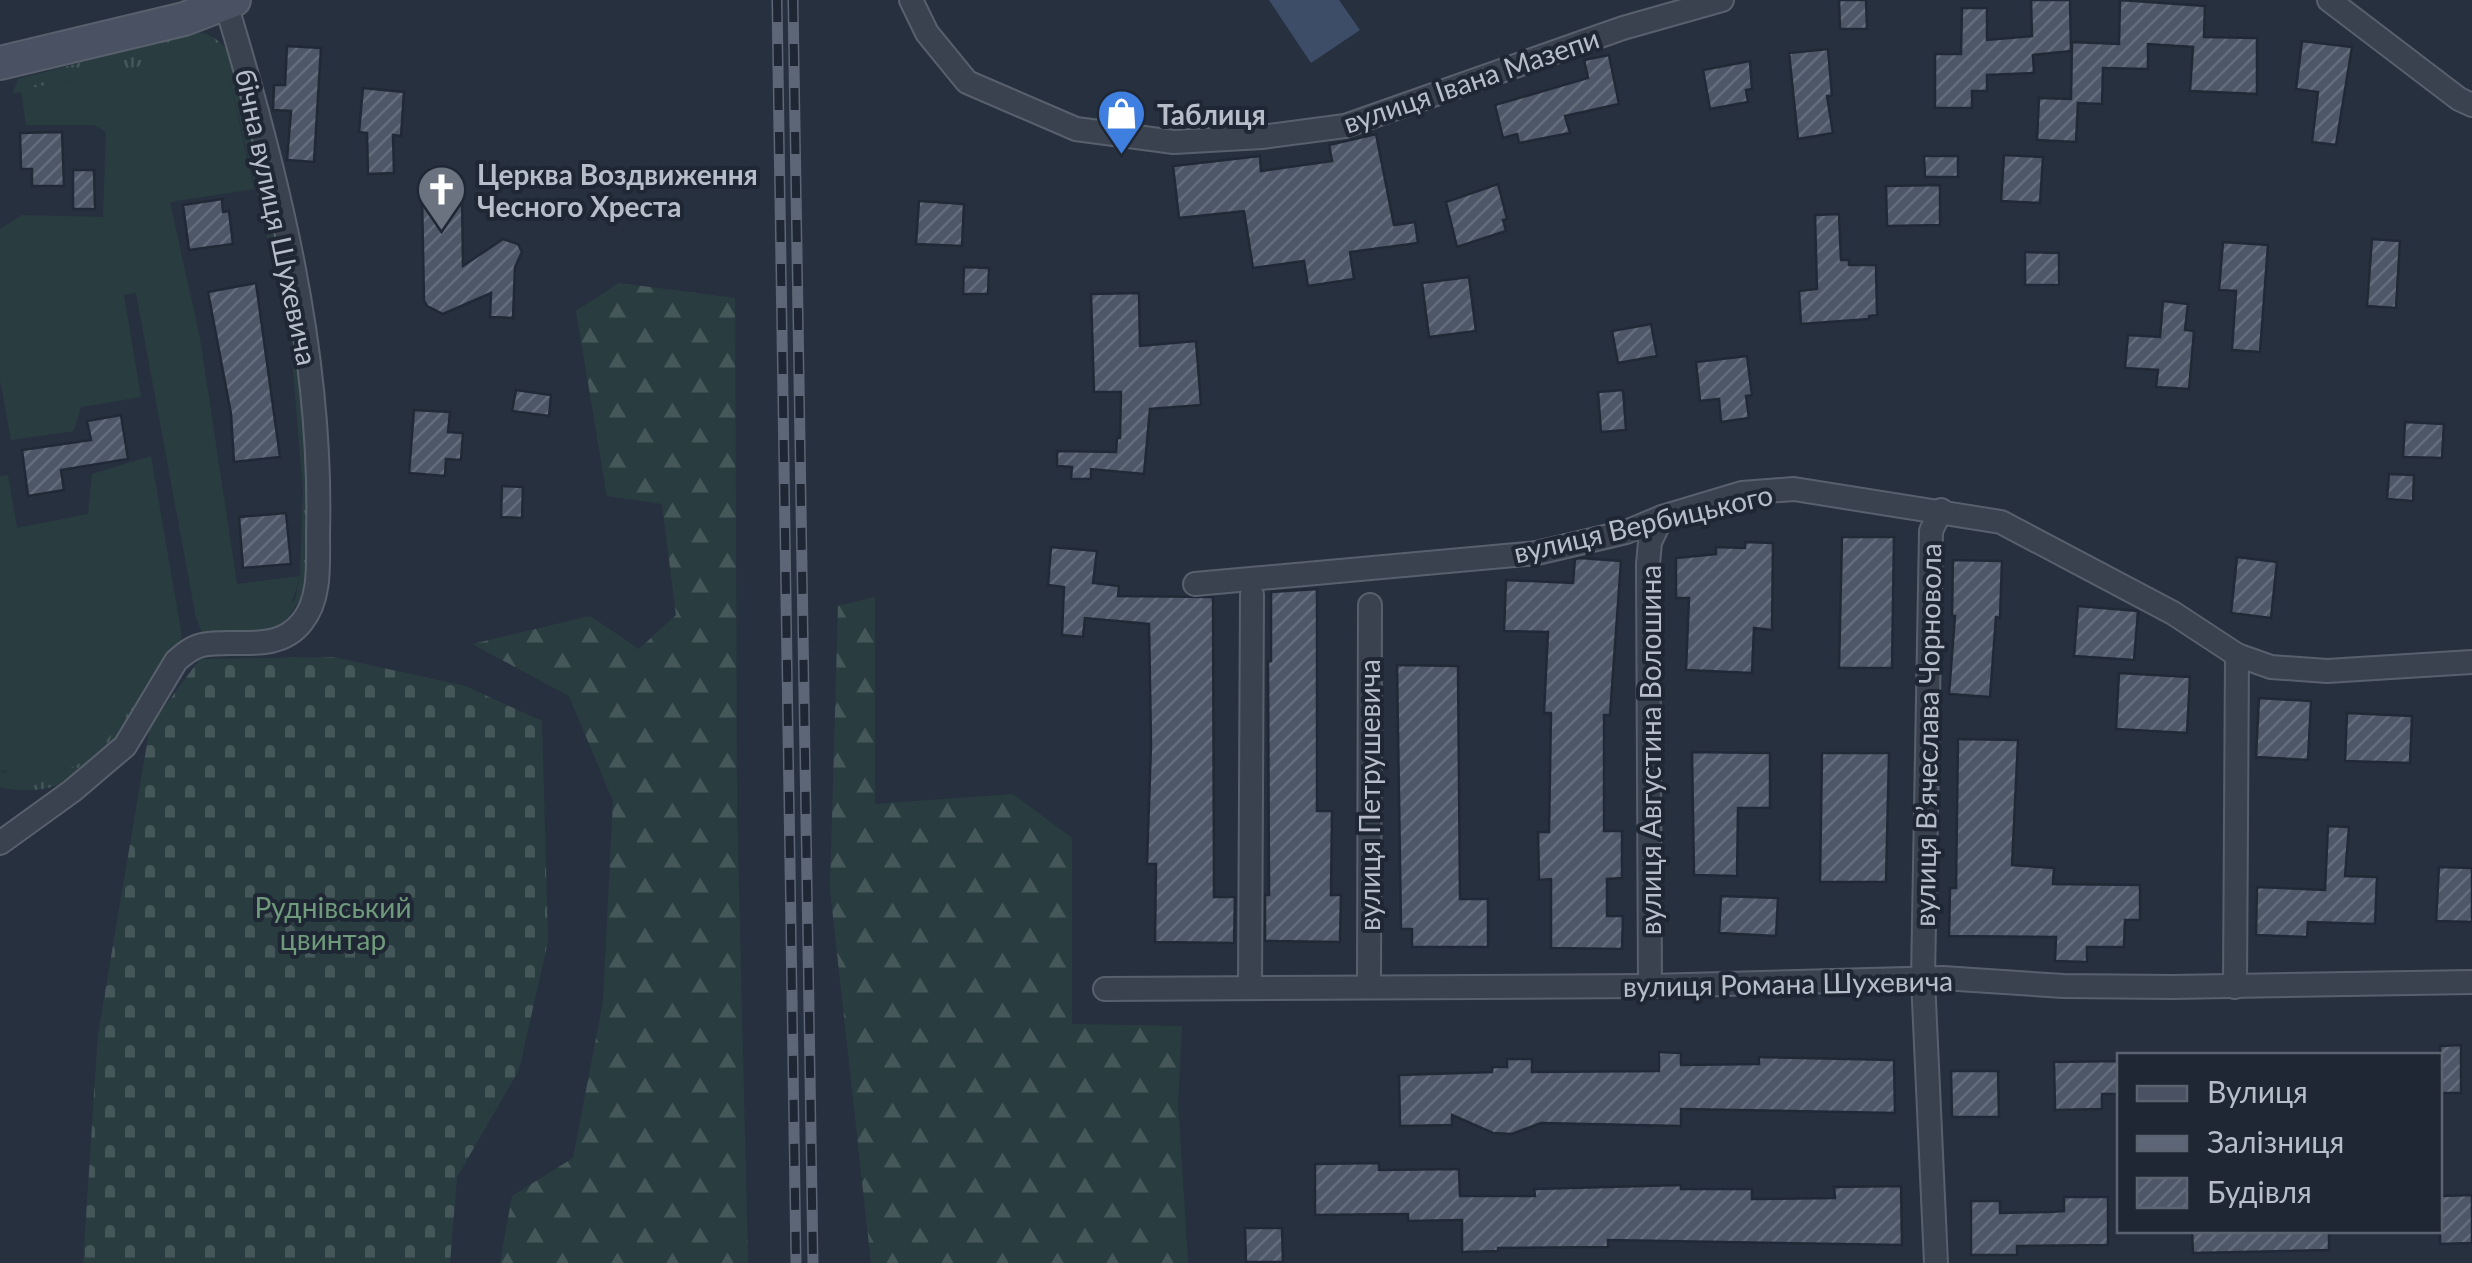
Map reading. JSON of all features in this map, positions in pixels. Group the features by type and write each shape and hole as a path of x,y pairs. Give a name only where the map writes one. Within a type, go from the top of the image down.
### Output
{"main road":[{"path":"0,63 184,19 230,2"}],"street":[{"name":"вулиця Івана Мазепи","path":"911,0 927,32 968,82 1076,129 1174,142 1262,138 1344,126 1623,28 1722,0"},
{"path":"2329,0 2472,105"},
{"name":"бічна вулиця Шухевича","path":"0,843 72,791 125,746 176,660 201,645 252,644 287,635 300,626 312,608 318,573 319,503 315,414 304,318 230,2"},
{"name":"вулиця Вербицького","path":"1195,584 1537,552 1626,532 1662,517 1742,494 1794,489 2001,522 2173,613 2237,655 2271,667 2328,671 2472,662"},
{"name":"вулиця Вʼячеслава Чорновола","path":"1936,1263 1923,979 1931,531 1941,510"},
{"name":"вулиця Августина Волошина","path":"1650,986 1648,564 1650,542 1662,517"},
{"path":"1250,987 1252,595"},
{"name":"вулиця Петрушевича","path":"1369,986 1370,605"},
{"path":"2235,987 2237,655"},
{"name":"вулиця Романа Шухевича","path":"1105,990 1650,986 1923,979 2063,986 2235,987 2472,982"}],"green space":[{"path":"198,32 221,43 241,78 292,293 312,489 309,577 303,594 285,622 259,636 241,639 295,600 300,576 303,490 290,333 228,72 13,93 18,79"},
{"path":"205,53 228,72 254,189 170,202 200,338 237,584 300,576 287,610 277,621 253,634 238,636 203,635 196,618 136,293 124,295 141,397 81,407 74,431 11,440 0,380 0,229 22,215 103,217 106,132 94,125 26,125 21,90"},
{"path":"619,283 735,298 737,809 748,1263 500,1263 512,1196 573,1158 603,1002 613,801 569,696 472,644 590,616 639,649 676,615 662,504 607,496 576,311"},
{"path":"151,456 182,637 174,653 93,758 65,770 35,776 0,770 0,476 8,475 17,528 88,514 92,474"},
{"path":"875,597 875,804 1013,794 1072,838 1072,1024 1182,1026 1178,1103 1188,1263 871,1263 830,889 838,606"},
{"path":"174,653 125,729 84,771 60,784 32,790 0,787 0,770 5,773"},
{"name":"Руднівський цвинтар","path":"333,657 465,686 542,721 548,941 519,1070 457,1177 450,1263 83,1263 98,1034 150,726 200,659"}],"water":[{"path":"1269,0 1339,0 1360,30 1311,63"}],"building":[{"path":"1839,0 1866,0 1867,29 1840,29"},
{"path":"2031,0 2070,0 2071,51 2033,55 2034,73 1987,75 1987,91 1972,91 1972,108 1935,108 1935,54 1961,54 1962,8 1987,8 1987,40 2032,36"},
{"path":"2120,0 2205,6 2204,37 2257,38 2257,94 2190,91 2193,47 2148,44 2148,69 2103,68 2102,104 2078,103 2076,142 2037,140 2039,98 2071,99 2072,42 2119,44"},
{"path":"2302,41 2352,47 2336,145 2312,142 2318,92 2296,89"},
{"path":"287,46 321,48 314,162 287,160 291,111 273,110 274,85 285,85"},
{"path":"1828,49 1832,96 1827,96 1833,133 1798,139 1789,53"},
{"path":"1609,55 1619,104 1565,116 1570,133 1519,143 1517,134 1503,138 1495,105 1588,78 1584,60"},
{"path":"1750,61 1752,89 1746,90 1748,102 1710,109 1703,70"},
{"path":"363,88 404,92 401,136 393,135 394,173 368,174 367,133 359,132"},
{"path":"62,132 64,186 32,186 32,169 21,169 20,133"},
{"path":"1376,134 1394,225 1415,222 1418,243 1350,252 1354,279 1308,286 1304,261 1253,268 1244,211 1179,218 1173,166 1260,156 1261,171 1332,161 1329,145"},
{"path":"2004,155 2043,157 2040,203 2001,201"},
{"path":"1924,156 1958,156 1958,177 1925,177"},
{"path":"73,170 94,170 95,209 73,209"},
{"path":"1498,184 1506,231 1457,247 1446,202"},
{"path":"1940,185 1940,225 1887,226 1886,186"},
{"path":"422,196 462,196 463,266 503,239 518,244 522,252 515,267 513,318 490,317 491,293 443,314 427,306"},
{"path":"222,199 223,212 229,211 233,244 189,250 183,205"},
{"path":"919,201 964,204 962,246 916,244"},
{"path":"1839,214 1841,260 1849,260 1849,265 1876,265 1877,315 1869,319 1801,324 1799,291 1817,289 1815,215"},
{"path":"2372,239 2400,241 2396,308 2367,306"},
{"path":"2223,242 2268,245 2260,352 2232,350 2236,291 2219,290"},
{"path":"2025,252 2059,253 2059,285 2025,285"},
{"path":"964,267 989,268 988,294 963,294"},
{"path":"1469,277 1476,331 1429,337 1422,283"},
{"path":"256,283 280,457 234,462 231,414 208,292"},
{"path":"1139,293 1140,346 1196,341 1201,405 1150,409 1144,474 1091,469 1091,479 1071,479 1072,467 1057,466 1057,451 1116,452 1120,438 1121,392 1094,392 1091,294"},
{"path":"2163,301 2188,304 2185,330 2194,331 2189,389 2156,387 2158,370 2125,368 2128,335 2160,337"},
{"path":"1651,324 1657,356 1618,363 1612,331"},
{"path":"1747,356 1752,395 1746,396 1749,418 1721,422 1719,399 1700,401 1696,362"},
{"path":"516,390 551,395 549,416 512,411"},
{"path":"1623,390 1626,430 1601,432 1598,392"},
{"path":"414,410 450,412 448,432 463,433 461,460 446,459 445,476 409,473"},
{"path":"121,415 128,459 61,470 64,490 28,496 22,450 91,440 87,421"},
{"path":"2405,422 2444,424 2442,458 2403,457"},
{"path":"2389,474 2414,475 2413,501 2387,499"},
{"path":"502,486 523,487 522,518 501,517"},
{"path":"286,513 291,564 243,568 239,517"},
{"path":"1842,537 1894,537 1892,668 1839,668"},
{"path":"1745,542 1773,543 1772,630 1754,628 1752,673 1686,670 1689,598 1676,598 1676,558 1716,554 1716,547 1745,548"},
{"path":"1051,547 1097,551 1093,583 1119,586 1118,596 1213,597 1214,897 1235,897 1234,943 1155,942 1156,864 1147,864 1149,624 1085,618 1083,637 1062,635 1064,587 1048,585"},
{"path":"2237,557 2277,562 2271,618 2231,613"},
{"path":"1575,559 1621,561 1610,715 1604,715 1604,831 1622,831 1622,878 1607,879 1607,916 1623,916 1622,949 1551,948 1551,879 1539,880 1538,832 1549,832 1551,713 1544,713 1548,632 1504,631 1506,580 1573,583"},
{"path":"1953,560 2002,561 2000,618 1996,617 1990,697 1949,694 1955,616"},
{"path":"1317,589 1317,811 1332,811 1331,895 1341,895 1340,942 1265,941 1265,895 1269,895 1271,592"},
{"path":"2078,606 2138,611 2134,660 2074,656"},
{"path":"1397,665 1458,666 1460,899 1488,899 1488,947 1412,947 1412,929 1401,929"},
{"path":"2119,673 2190,677 2187,733 2116,729"},
{"path":"2259,698 2311,701 2308,760 2256,757"},
{"path":"2347,713 2412,716 2410,763 2345,761"},
{"path":"1958,739 2018,740 2012,865 2054,868 2053,884 2140,885 2140,920 2125,920 2124,947 2087,947 2087,962 2055,961 2056,937 1949,936 1950,888 1956,888"},
{"path":"1692,752 1770,753 1770,808 1738,808 1737,876 1694,875"},
{"path":"1822,753 1889,753 1886,882 1820,882"},
{"path":"2328,826 2349,827 2345,876 2377,877 2375,924 2308,922 2307,937 2256,935 2257,887 2325,890"},
{"path":"2439,867 2472,868 2472,922 2436,921"},
{"path":"1721,896 1778,898 1776,936 1719,933"},
{"path":"2461,1045 2461,1093 2442,1093 2440,1046"},
{"path":"1659,1052 1681,1053 1681,1065 1759,1064 1759,1057 1894,1060 1895,1113 1681,1109 1681,1126 1541,1123 1512,1134 1493,1133 1452,1115 1452,1125 1400,1126 1399,1075 1492,1072 1492,1067 1507,1067 1507,1059 1532,1059 1532,1072 1659,1071"},
{"path":"2117,1061 2117,1094 2102,1094 2102,1109 2055,1110 2054,1062"},
{"path":"1951,1071 1998,1071 1999,1117 1952,1117"},
{"path":"1379,1163 1379,1170 1459,1169 1460,1196 1535,1196 1534,1189 1681,1185 1681,1189 1752,1189 1752,1199 1835,1198 1834,1187 1901,1186 1902,1245 1608,1240 1608,1247 1462,1252 1462,1220 1408,1221 1408,1214 1315,1215 1315,1164"},
{"path":"2472,1195 2472,1243 2440,1244 2442,1196"},
{"path":"2064,1197 2108,1197 2108,1245 2017,1246 2017,1255 1971,1255 1971,1201 2000,1201 2000,1213 2049,1212 2064,1211"},
{"path":"1245,1228 1282,1228 1283,1262 1246,1262"},
{"path":"2192,1233 2329,1233 2329,1250 2193,1253"}],"railway":[{"path":"777,0 796,1263"},
{"path":"793,0 813,1263"}],"place":[{"name":"Таблиця","path":"1122,156"},
{"name":"Церква Воздвиження Чесного Хреста","path":"442,232"}]}
